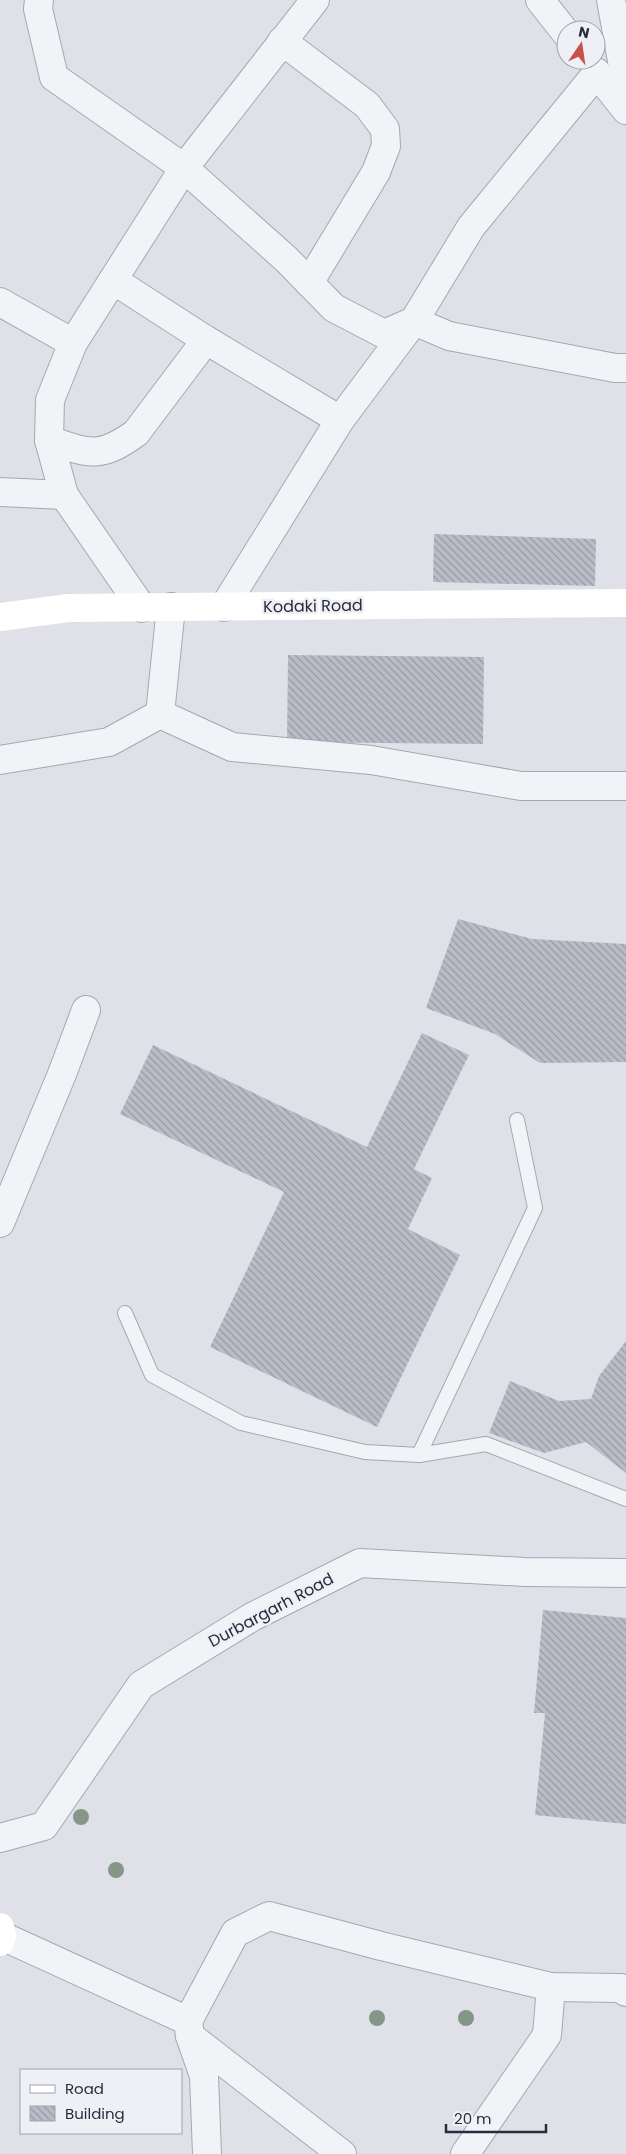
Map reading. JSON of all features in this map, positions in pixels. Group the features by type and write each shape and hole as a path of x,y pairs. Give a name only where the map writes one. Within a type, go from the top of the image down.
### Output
{"street":[{"path":"39,0 40,17 54,78 184,168 286,259 334,308 384,334 414,321 449,336 615,368 626,368"},
{"path":"142,608 64,495 49,440 50,400 73,343 184,168 315,0"},
{"path":"540,0 556,20"},
{"path":"610,0 626,83"},
{"path":"282,41 367,105 385,129 386,146 376,172 309,283"},
{"path":"224,607 340,420 414,321 471,227 589,70"},
{"path":"595,70 626,110"},
{"path":"113,280 206,340 340,420"},
{"path":"0,302 73,343"},
{"path":"49,440 74,448 103,452 121,444 136,433 206,340"},
{"path":"0,492 64,495"},
{"name":"Kodaki Road","path":"0,617 68,608 626,603"},
{"path":"160,714 171,607"},
{"path":"0,760 109,742 160,714"},
{"path":"160,714 232,747 371,760 520,786 626,786"},
{"path":"0,1223 62,1074 86,1010"},
{"name":"Durbargarh Road","path":"0,1838 44,1826 141,1685 252,1617 360,1563 525,1572 626,1573"},
{"path":"207,2154 204,2076 189,2028 235,1933 269,1916 381,1946 551,1987 621,1988 626,1992"},
{"path":"1,1935 189,2028 342,2154"},
{"path":"465,2154 547,2035 551,1987"}],"lane":[{"path":"419,1455 535,1208 517,1120"},
{"path":"125,1313 152,1375 241,1423 365,1452 419,1455 486,1444 626,1499"}],"building":[{"path":"434,534 596,539 595,586 433,582"},
{"path":"288,655 484,657 483,744 287,742"},
{"path":"458,919 532,939 626,944 626,1062 540,1063 495,1034 426,1008"},
{"path":"422,1033 469,1055 414,1169 432,1178 408,1229 460,1255 377,1427 210,1347 284,1192 120,1114 153,1045 367,1147"},
{"path":"626,1341 626,1473 586,1442 544,1453 489,1433 510,1381 559,1401 591,1399 599,1376"},
{"path":"543,1610 626,1618 626,1824 535,1815 545,1713 534,1713"}]}
